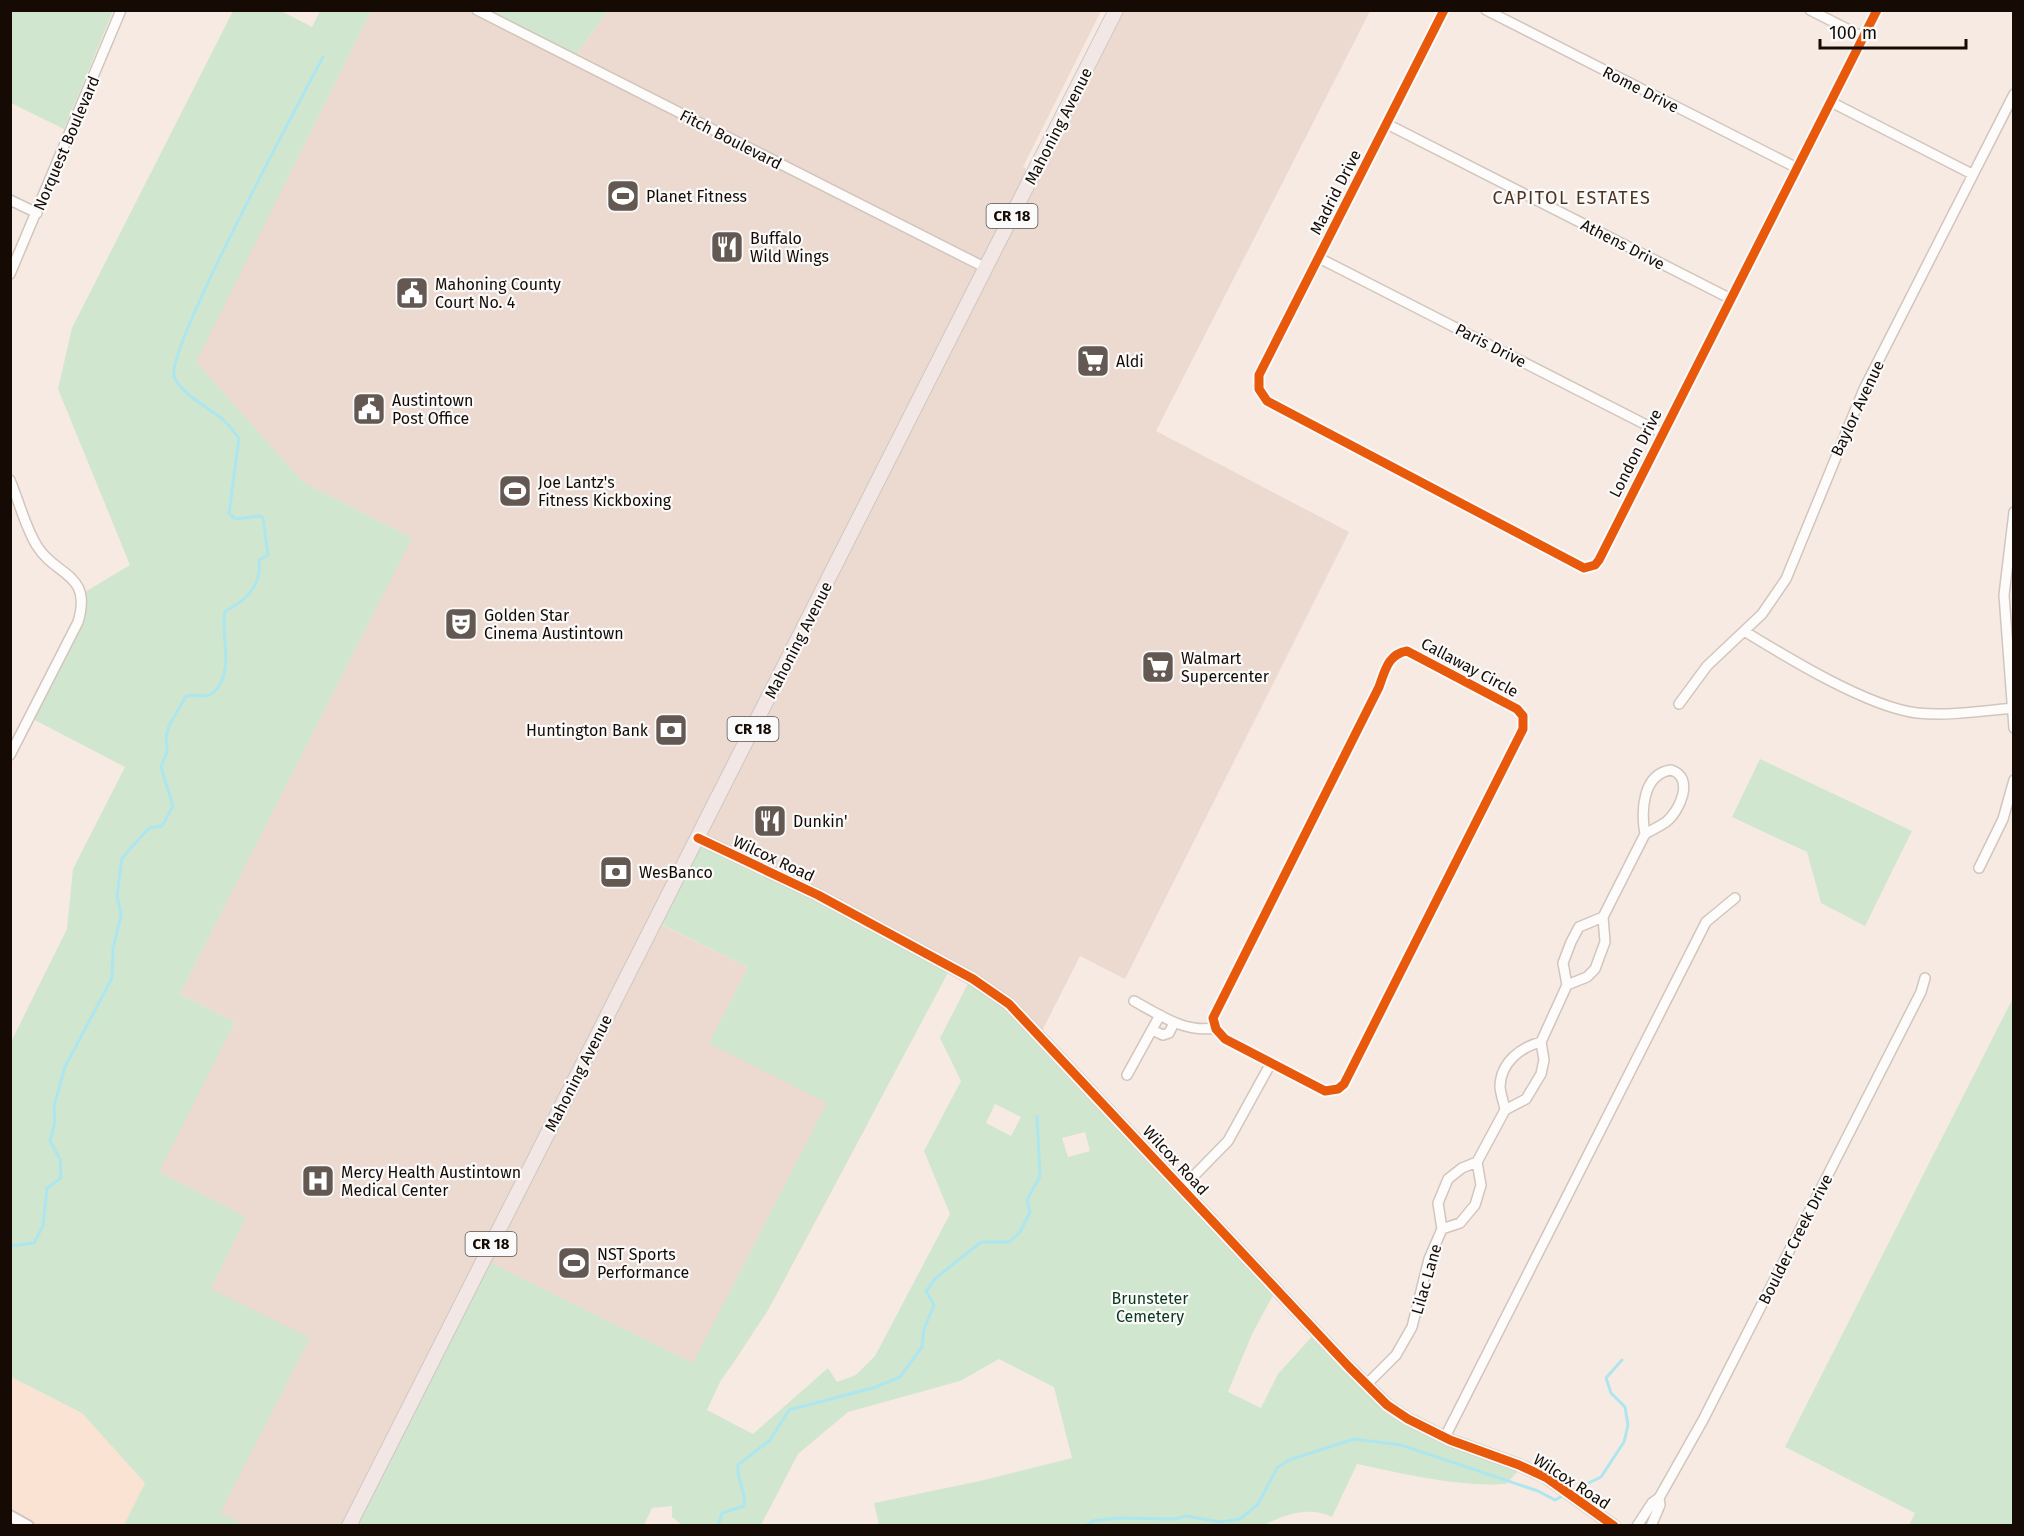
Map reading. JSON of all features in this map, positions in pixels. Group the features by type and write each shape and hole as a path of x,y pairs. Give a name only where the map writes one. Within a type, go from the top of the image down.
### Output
{"main road":[{"name":"Mahoning Avenue","path":"349,1526 1116,10"}],"street":[{"name":"Norquest Boulevard","path":"10,274 122,10"},
{"name":"Fitch Boulevard","path":"477,10 986,268"},
{"name":"Madrid Drive","path":"1259,389 1259,375 1444,10"},
{"name":"Rome Drive","path":"1486,10 1797,168"},
{"path":"1810,10 1863,38"},
{"name":"London Drive","path":"1259,389 1267,401 1584,568 1595,565 1877,10"},
{"name":"Baylor Avenue","path":"1679,704 1707,666 1762,614 1786,579 1864,389 2013,94"},
{"path":"1831,102 1972,174"},
{"name":"Athens Drive","path":"1387,124 1731,299"},
{"path":"10,200 37,213"},
{"name":"Paris Drive","path":"1319,258 1662,433"},
{"path":"10,480 34,542 44,556 72,578 81,602 78,622 10,755"},
{"path":"2013,512 2004,595 2013,728"},
{"path":"1744,631 1860,694 1892,707 1941,714 2012,708"},
{"name":"Callaway Circle","path":"1400,652 1413,652 1434,667 1517,709 1523,716 1523,729 1344,1084 1338,1089 1325,1091 1225,1039 1215,1028 1215,1011 1379,687 1391,658 1400,652"},
{"path":"1567,985 1587,977 1595,969 1605,942 1603,917 1645,834 1667,821 1680,803 1684,787 1676,772 1660,774 1644,798 1642,813 1645,834"},
{"path":"1978,868 2003,819 2013,780"},
{"name":"Wilcox Road","path":"698,838 818,895 992,991 1024,1017 1181,1189 1366,1385 1408,1419 1445,1437 1520,1465 1547,1478 1614,1526"},
{"path":"1445,1437 1706,922 1735,898"},
{"path":"1477,1162 1505,1110 1530,1095 1541,1074 1544,1060 1541,1042 1567,985 1563,963 1570,942 1579,927 1603,917"},
{"name":"Boulder Creek Drive","path":"1637,1526 1652,1503 1659,1498 1703,1420 1916,1003 1925,978"},
{"path":"1134,1001 1174,1023 1203,1030 1215,1028"},
{"path":"1127,1075 1160,1015"},
{"path":"1152,1030 1163,1035 1169,1033 1174,1023"},
{"path":"1505,1110 1501,1079 1519,1050 1541,1042"},
{"path":"1181,1189 1228,1141 1271,1063"},
{"name":"Lilac Lane","path":"1366,1385 1396,1355 1412,1328 1429,1260 1442,1229 1438,1203 1448,1179 1462,1168 1477,1162 1481,1185 1474,1205 1460,1223 1442,1229"},
{"name":"Boulder Creek Drive","path":"1651,1526 1660,1505 1659,1498"},
{"path":"10,1516 28,1526"}],"shaded area":[{"path":"371,11 477,11 573,59 608,11 1101,11 1023,167 1033,173 1116,11 1370,11 1156,431 1349,532 1125,979 1080,956 1040,1035 951,967 656,922 748,967 710,1042 868,1123 768,1310 730,1368 349,1525 214,1525 211,1289 158,1172 235,1022 180,994 411,538 303,482 195,362"},
{"path":"10,1377 82,1413 145,1483 124,1525 11,1525"}],"green space":[{"path":"10,11 113,11 64,129 11,103"},
{"path":"233,11 281,11 312,27 320,11 371,11 196,362 303,482 412,538 180,994 235,1022 159,1172 246,1217 211,1289 310,1338 220,1513 245,1525 124,1525 145,1483 82,1413 11,1377 10,1044 67,929 73,869 125,767 29,717 78,622 80,595 130,565 58,389 72,328"},
{"path":"477,11 608,11 573,59"},
{"path":"1760,759 1912,831 1865,926 1821,903 1807,852 1732,817"},
{"name":"Brunsteter Cemetery","path":"698,838 951,967 768,1310 720,1382 707,1410 753,1434 828,1368 837,1382 856,1375 875,1356 950,1214 924,1151 961,1081 940,1038 971,978 991,991 1276,1290 1253,1332 1228,1392 1261,1408 1278,1374 1316,1332 1408,1419 1523,1466 1506,1484 1468,1484 1357,1464 1332,1517 1306,1512 1264,1525 879,1525 874,1503 980,1481 1072,1458 1054,1387 999,1359 960,1381 848,1412 798,1454 761,1525 682,1525 672,1517 672,1506 652,1508 644,1525 349,1526 483,1259 693,1363 827,1103 709,1043 748,967 655,921","holes":["995,1104 1021,1117 1011,1136 986,1123","1085,1132 1090,1151 1068,1157 1062,1138"]},
{"path":"2013,998 2013,1525 1909,1525 1915,1513 1785,1447"}],"waterway":[{"path":"10,1246 34,1243 43,1226 47,1188 61,1178 60,1159 50,1141 55,1122 54,1106 65,1067 112,978 113,949 121,915 117,896 122,858 149,828 162,826 173,806 161,767 167,752 166,737 169,726 186,696 210,695 220,684 226,664 225,611 240,602 251,591 258,577 259,560 268,555 263,518 260,516 235,519 229,513 239,438 224,420 187,393 174,376 177,356 212,273 323,57"},
{"path":"718,1526 722,1513 744,1506 738,1465 770,1440 789,1410 876,1387 900,1377 922,1347 924,1329 934,1305 926,1291 936,1278 981,1242 1009,1242 1020,1232 1030,1212 1027,1200 1040,1176 1037,1116"},
{"path":"1570,1492 1601,1477 1624,1442 1628,1425 1625,1407 1611,1393 1606,1378 1622,1360"},
{"path":"1085,1526 1093,1521 1116,1518 1174,1519 1186,1516 1220,1522 1240,1519 1258,1504 1277,1468 1289,1460 1354,1439 1401,1445 1538,1491 1555,1500 1564,1495"}],"cycle path":[{"path":"1444,10 1259,375 1259,389 1267,401 1584,568 1595,565 1599,560 1877,10"},
{"path":"1407,651 1517,709 1523,716 1523,729 1344,1084 1338,1089 1325,1091 1225,1039 1216,1029 1213,1018 1379,687 1385,669 1391,659 1407,651"},
{"path":"698,838 818,895 973,979 1009,1004 1387,1405 1408,1419 1450,1440 1519,1465 1547,1478 1614,1526"}],"place":[{"name":"Planet Fitness","path":"623,196"},
{"name":"Buffalo Wild Wings","path":"727,247"},
{"name":"Mahoning County Court No. 4","path":"412,293"},
{"name":"Aldi","path":"1093,361"},
{"name":"Austintown Post Office","path":"369,409"},
{"name":"Joe Lantz's Fitness Kickboxing","path":"515,491"},
{"name":"Golden Star Cinema Austintown","path":"461,624"},
{"name":"Walmart Supercenter","path":"1158,667"},
{"name":"Huntington Bank","path":"671,730"},
{"name":"Dunkin'","path":"770,821"},
{"name":"WesBanco","path":"616,872"},
{"name":"Mercy Health Austintown Medical Center","path":"318,1181"},
{"name":"NST Sports Performance","path":"574,1263"}],"district":[{"name":"CAPITOL ESTATES","path":"1572,198"}]}
